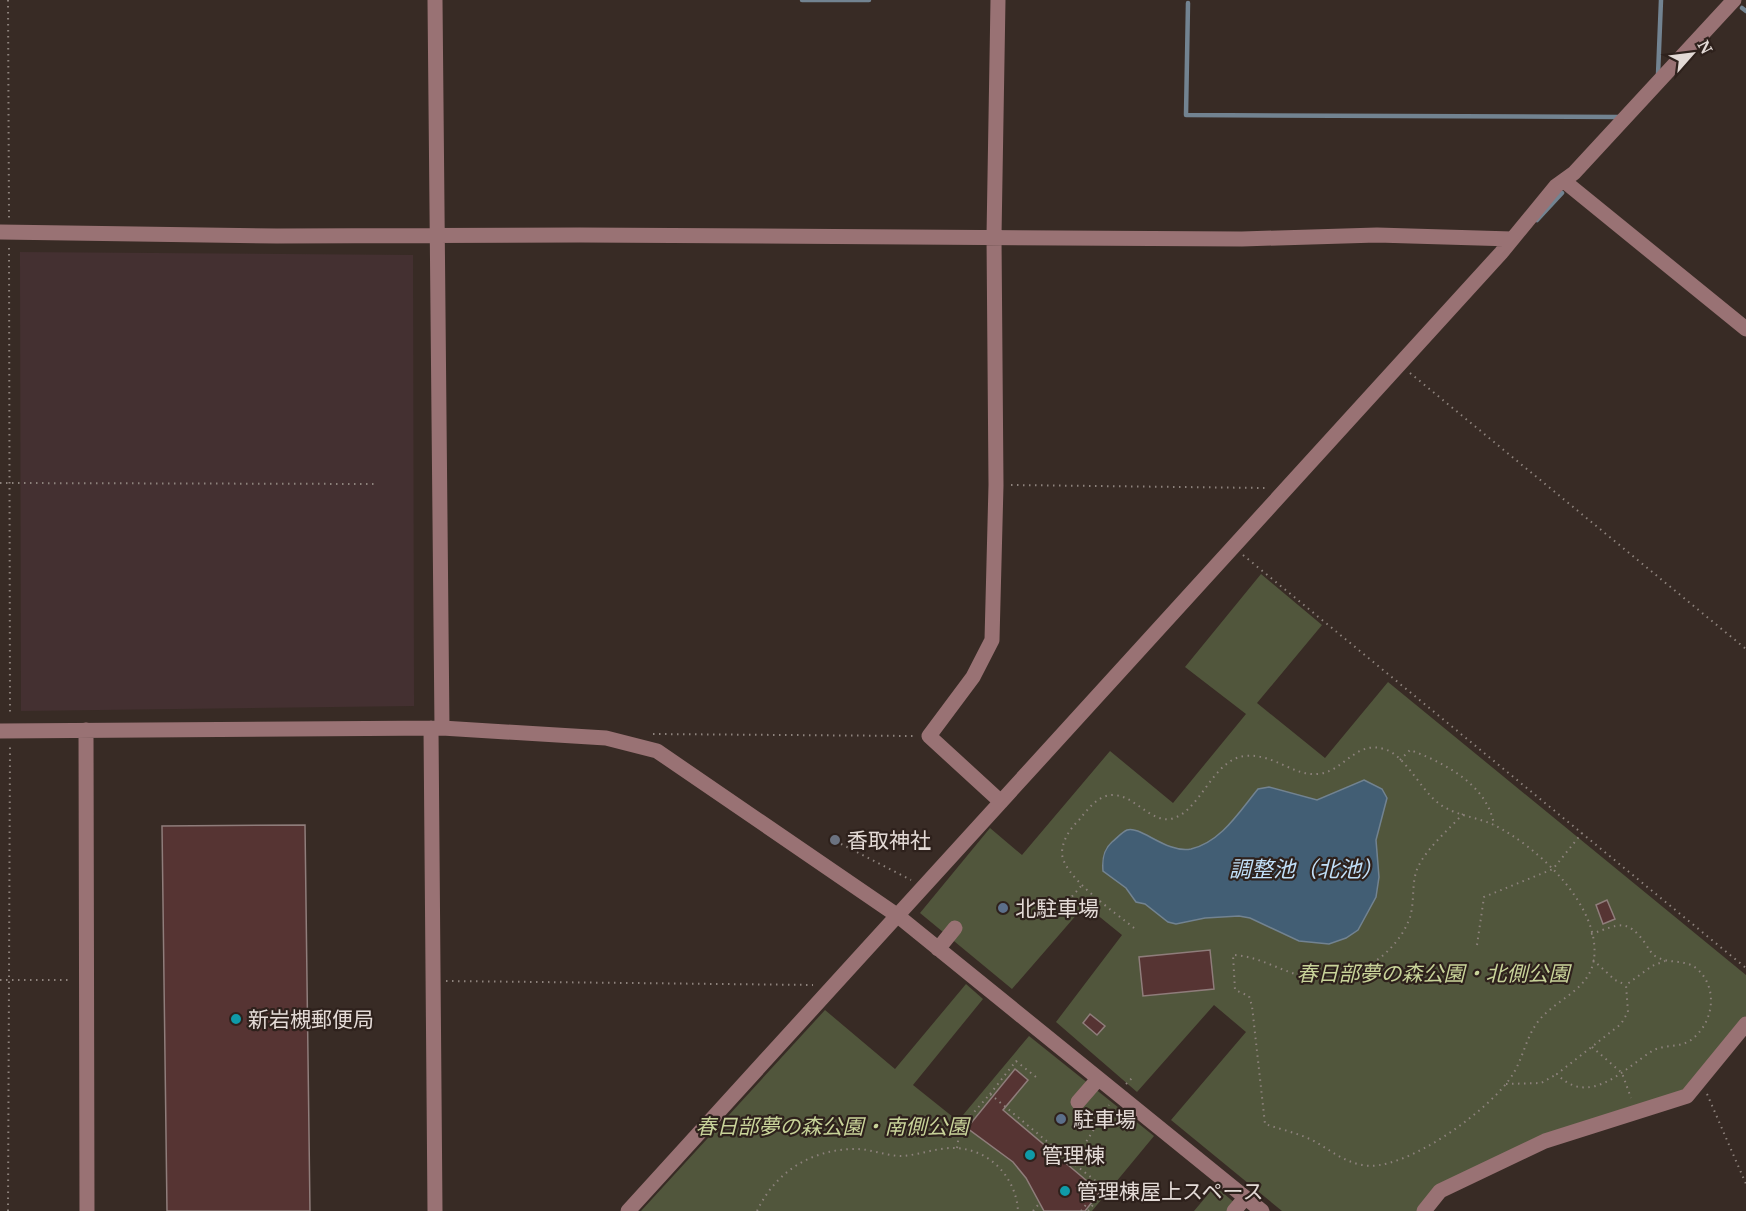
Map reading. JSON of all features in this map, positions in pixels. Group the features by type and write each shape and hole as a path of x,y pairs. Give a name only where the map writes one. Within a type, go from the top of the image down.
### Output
{"street":[{"path":"435,0 436,728 433,981 435,1211"},
{"path":"998,0 994,236 996,485 992,640 973,677 929,736 1001,802"},
{"path":"628,1211 837,985 1564,181 1574,173 1734,0"},
{"path":"1739,0 1746,6"},
{"path":"1564,181 1746,329"},
{"path":"5,232 1242,239 1377,235 1512,239"},
{"path":"5,731 436,728 606,738 657,751 898,916 1262,1211"},
{"path":"86,730 87,1211"},
{"path":"938,949 955,928"},
{"path":"1424,1211 1440,1191 1545,1141 1687,1096 1746,1024"},
{"path":"1078,1102 1098,1078"},
{"path":"1234,1211 1245,1198"}],"path":[{"path":"8,0 5,232 8,483 5,731 9,980 8,1211"},
{"path":"1398,364 1746,649"},
{"path":"0,483 376,484"},
{"path":"996,485 1286,488"},
{"path":"1232,546 1746,968"},
{"path":"652,734 929,736"},
{"path":"1134,928 1070,873 1062,854 1067,833 1094,802 1116,795 1128,799 1162,819 1170,819 1185,810 1229,761 1236,758 1269,757 1306,773 1319,775 1338,766 1354,752 1364,748 1382,748 1400,760 1422,789 1441,805 1494,825 1553,869 1578,896 1591,934 1593,960 1586,981 1536,1023 1514,1073 1506,1084 1462,1124 1403,1158 1377,1166 1363,1166 1339,1158 1312,1140 1265,1124 1252,1006 1249,996 1229,990"},
{"path":"1400,760 1410,750 1439,761 1468,782 1488,806 1494,825"},
{"path":"1234,990 1233,955 1251,956 1285,971 1312,978 1329,979 1352,974 1370,965 1384,954 1410,918 1418,867 1462,814"},
{"path":"1477,945 1484,897 1553,869 1582,833"},
{"path":"841,844 924,887"},
{"path":"1068,900 1082,885"},
{"path":"1557,1074 1566,1083 1583,1089 1604,1083 1623,1073 1657,1049 1692,1039 1710,1012 1711,994 1703,976 1686,963 1665,961 1653,955 1635,929 1627,925 1591,934"},
{"path":"1593,960 1615,980 1626,985"},
{"path":"1626,985 1652,966 1665,961"},
{"path":"0,980 86,980"},
{"path":"433,981 837,985"},
{"path":"1506,1084 1541,1083 1557,1074 1621,1024 1628,1012 1626,985"},
{"path":"1592,1047 1623,1073 1635,1112"},
{"path":"957,1148 960,1128 1017,1061 1036,1077"},
{"path":"1705,1092 1746,1184"},
{"path":"990,1094 1106,1189 1088,1211"},
{"path":"1073,1163 1083,1151 1100,1115 1118,1094"},
{"path":"757,1211 769,1189 795,1165 824,1152 858,1149 906,1155 957,1148 977,1153 996,1163 1014,1190 1018,1211"},
{"path":"1081,1211 1101,1186"},
{"path":"1033,1211 1038,1205"}],"shaded area":[{"path":"20,252 413,255 414,706 21,711"}],"green space":[{"name":"春日部夢の森公園・北側公園","path":"1261,574 1322,625 1257,703 1325,758 1388,682 1746,975 1746,1016 1684,1094 1542,1139 1420,1211 1282,1211 1171,1120 1246,1032 1214,1005 1137,1092 1056,1022 1122,935 1085,905 1012,989 920,913 990,828 1022,855 1110,751 1173,803 1246,714 1185,667"},
{"name":"春日部夢の森公園・南側公園","path":"966,984 983,999 913,1085 958,1121 1029,1036 1154,1136 1092,1211 641,1211 825,1010 895,1069"},
{"path":"1215,1186 1244,1211 1194,1211"}],"water":[{"name":"調整池（北池）","path":"1364,780 1382,789 1387,798 1376,840 1379,877 1376,897 1358,930 1346,938 1329,944 1299,941 1250,918 1239,916 1205,918 1176,924 1168,922 1145,904 1136,902 1126,888 1103,871 1103,859 1107,848 1127,830 1139,832 1173,847 1191,849 1202,845 1220,833 1258,789 1269,787 1317,800"}],"building":[{"name":"新岩槻郵便局","path":"305,825 310,1211 167,1211 162,826"},
{"path":"1607,900 1615,919 1603,924 1596,905"},
{"path":"1210,950 1214,989 1143,996 1139,957"},
{"path":"1090,1014 1105,1026 1097,1035 1083,1023"},
{"name":"管理棟","path":"1015,1069 1028,1080 1003,1110 1100,1192 1085,1211 1044,1211 1026,1178 1013,1162 967,1128"}],"waterway":[{"path":"802,0 869,0"},
{"path":"1658,75 1661,0"},
{"path":"1188,3 1186,115 1618,117"},
{"path":"1742,8 1746,11"},
{"path":"1537,220 1562,193"}],"place":[{"name":"香取神社","path":"835,840"},
{"name":"北駐車場","path":"1003,908"},
{"name":"新岩槻郵便局","path":"236,1019"},
{"name":"駐車場","path":"1061,1119"},
{"name":"管理棟","path":"1030,1155"},
{"name":"管理棟屋上スペース","path":"1065,1191"}]}
